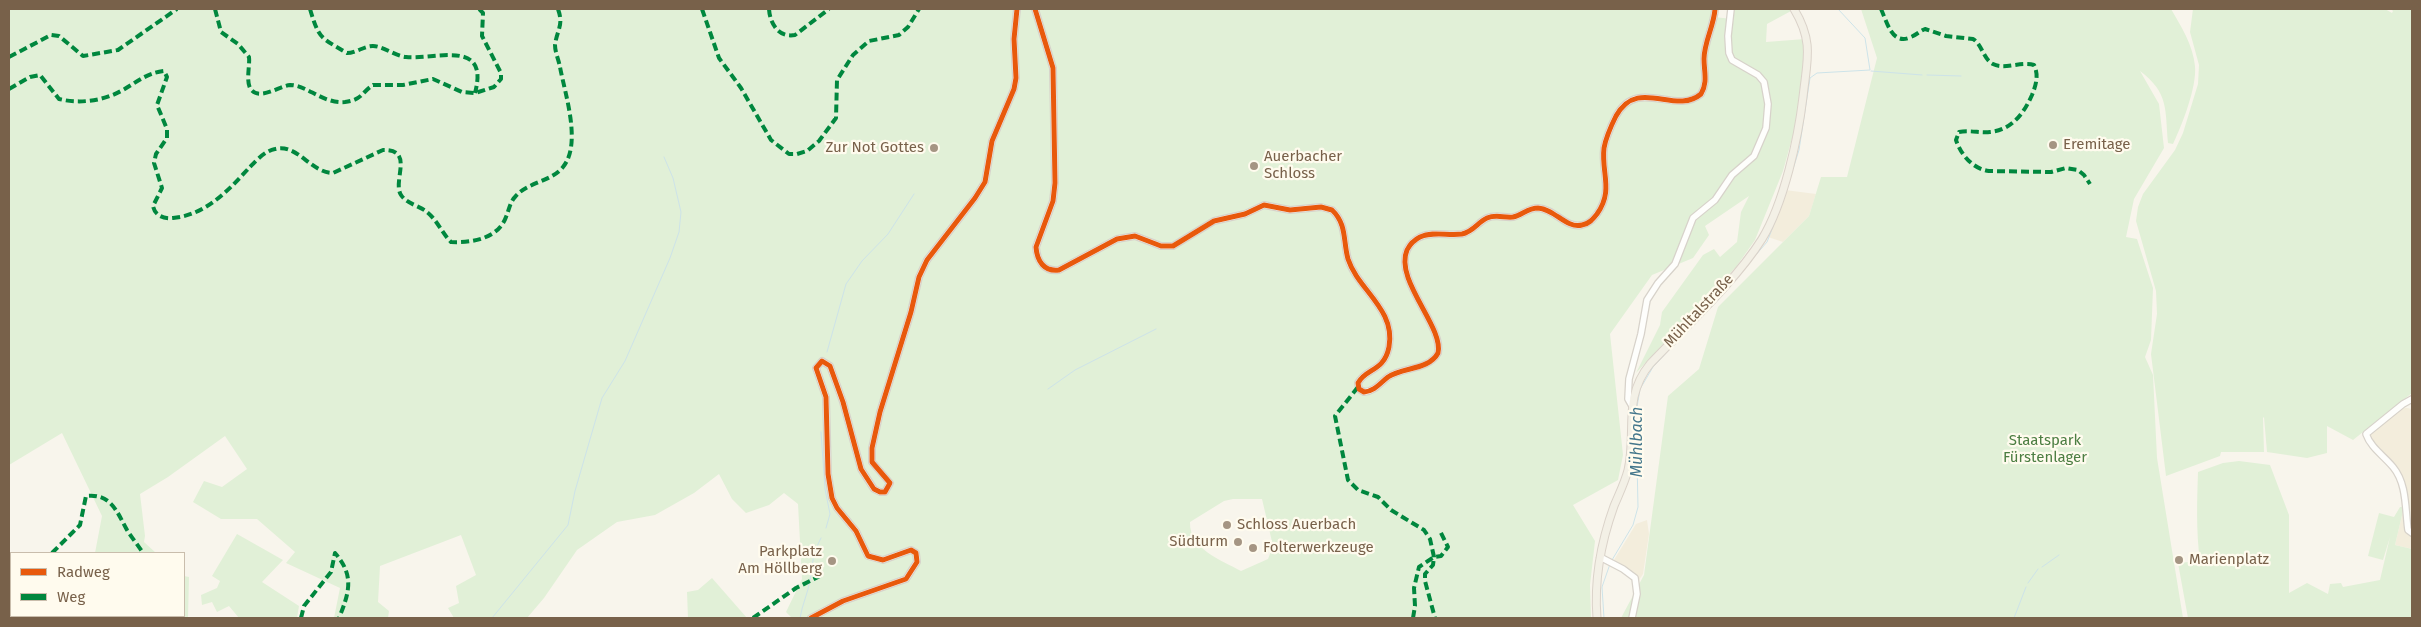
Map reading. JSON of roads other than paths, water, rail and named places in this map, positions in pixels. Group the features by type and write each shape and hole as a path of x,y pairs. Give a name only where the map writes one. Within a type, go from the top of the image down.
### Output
{"main road":[{"name":"Mühltalstraße","path":"1597,618 1597,578 1600,557 1614,507 1628,469 1635,387 1645,370 1740,268 1768,228 1796,144 1805,80 1807,36 1794,9"}],"street":[{"path":"811,618 842,601 906,579 918,558 914,551 908,550 887,559 871,558 853,527 837,508 829,487 825,389 816,368 822,361 828,363 833,372 861,469 874,489 880,492 887,490 890,486 889,481 872,462 872,448 880,412 922,269 985,182 992,141 1014,89 1017,9"},
{"path":"1035,9 1051,57 1054,81 1056,183 1053,201 1036,247 1042,264 1049,270 1059,270 1117,239 1130,236 1141,237 1161,246 1173,246 1214,221 1234,217 1268,205 1290,210 1328,208 1340,220 1350,265 1378,304 1389,331 1389,344 1383,360 1376,369 1361,378 1358,383 1361,391 1371,391 1390,376 1430,362 1438,353 1438,340 1418,300 1406,268 1406,253 1414,241 1430,234 1461,234 1491,217 1512,217 1532,208 1552,212 1572,226 1583,225 1591,221 1600,208 1606,192 1604,152 1606,141 1623,107 1632,100 1642,97 1685,101 1701,94 1706,85 1705,50 1714,25 1715,9"},
{"path":"1632,406 1628,399 1629,379 1641,334 1647,300 1658,283 1675,264 1690,222 1697,213 1718,196 1734,172 1754,156 1764,136 1768,104 1764,82 1758,75 1732,60 1729,53 1728,36 1731,9"},
{"path":"2412,399 2366,434 2370,444 2399,475 2405,495 2408,530 2412,533"},
{"path":"2403,404 2412,406"},
{"path":"1600,557 1632,575 1637,583 1632,618"}],"waterway":[{"name":"Mühlbach","path":"1793,169 1799,150 1810,78 1817,73 1870,70 1865,38 1838,9"},
{"name":"Mühlbach","path":"1871,71 1922,75"},
{"name":"Mühlbach","path":"1927,75 1961,76"},
{"path":"492,618 568,525 575,491 602,398 625,361 670,258 679,232 681,212 673,178 664,157"},
{"path":"827,352 846,284 862,261 888,234 914,194"},
{"name":"Mühlbach","path":"1748,264 1767,242 1776,219"},
{"name":"Mühlbach","path":"1612,560 1633,525 1638,507 1636,413 1640,389 1653,367 1733,282"},
{"path":"1048,389 1075,370 1156,329"},
{"path":"821,432 825,489 830,514 826,528"},
{"path":"800,618 809,585 814,555 821,538"},
{"path":"2042,567 2059,555"},
{"name":"Mühlbach","path":"1604,618 1602,587 1610,564"},
{"path":"2028,583 2038,569"},
{"path":"2014,618 2026,587"}],"place":[{"name":"Eremitage","path":"2053,145"},
{"name":"Zur Not Gottes","path":"934,148"},
{"name":"Auerbacher Schloss","path":"1254,166"},
{"name":"Schloss Auerbach","path":"1227,525"},
{"name":"Südturm","path":"1238,542"},
{"name":"Folterwerkzeuge","path":"1253,548"},
{"name":"Marienplatz","path":"2179,560"},
{"name":"Parkplatz Am Höllberg","path":"832,561"}],"park label":[{"name":"Staatspark Fürstenlager","path":"2045,450"}]}
